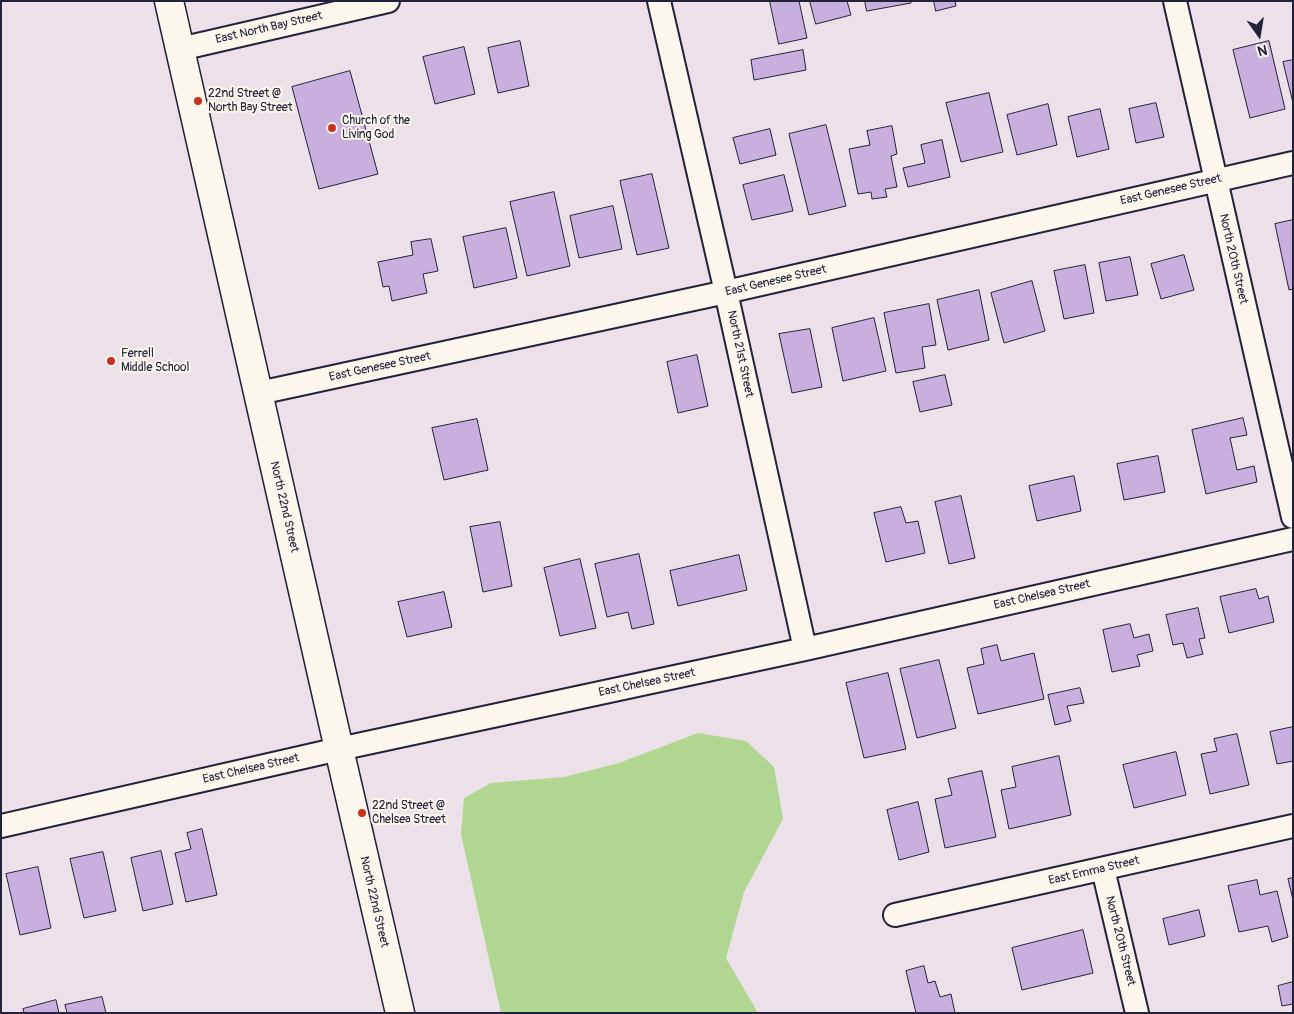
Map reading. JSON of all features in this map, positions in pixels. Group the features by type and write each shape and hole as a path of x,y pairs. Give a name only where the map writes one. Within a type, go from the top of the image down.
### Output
{"main road":[{"name":"North 22nd Street","path":"169,1 400,1013"}],"street":[{"name":"East North Bay Street","path":"180,48 388,1"},
{"name":"North 21st Street","path":"659,1 805,649"},
{"name":"North 20th Street","path":"1175,1 1293,517"},
{"name":"East Genesee Street","path":"258,393 726,292 1293,163"},
{"name":"East Chelsea Street","path":"1,826 339,748 805,649 1293,539"},
{"name":"East Emma Street","path":"895,915 1293,826"},
{"name":"North 20th Street","path":"1103,869 1137,1013"}],"green space":[{"path":"698,733 746,741 774,767 783,819 744,892 726,958 758,1013 501,1013 461,834 464,798 491,783 564,777 619,763"}],"building":[{"path":"770,1 799,1 807,38 779,44"},
{"path":"810,1 847,1 851,15 816,24"},
{"path":"865,1 911,1 911,3 867,11"},
{"path":"934,1 955,1 956,6 936,11"},
{"path":"520,41 529,86 498,93 488,48"},
{"path":"1269,41 1285,109 1250,118 1233,50"},
{"path":"464,47 475,94 435,104 423,57"},
{"path":"803,50 806,70 754,80 751,60"},
{"path":"1293,60 1293,103 1283,62"},
{"path":"350,71 378,174 319,189 292,87"},
{"path":"989,93 1003,152 961,162 946,103"},
{"path":"1156,103 1164,137 1136,143 1129,109"},
{"path":"1048,104 1057,145 1017,155 1007,115"},
{"path":"1100,109 1109,149 1077,157 1068,117"},
{"path":"826,125 846,206 809,215 789,134"},
{"path":"892,126 897,154 891,156 897,187 885,189 887,197 872,199 871,192 858,194 849,149 870,145 867,131"},
{"path":"770,129 776,155 740,164 733,138"},
{"path":"942,140 950,177 908,187 903,168 925,163 921,145"},
{"path":"652,174 669,248 637,255 620,181"},
{"path":"784,175 793,211 752,220 743,185"},
{"path":"554,192 570,266 527,276 510,202"},
{"path":"613,206 622,249 579,258 570,216"},
{"path":"1293,220 1293,289 1289,290 1275,224"},
{"path":"506,228 517,278 474,288 463,237"},
{"path":"431,239 438,271 423,274 427,293 392,301 389,286 383,287 378,262 413,255 411,242"},
{"path":"1184,255 1194,290 1161,299 1151,264"},
{"path":"1130,257 1138,295 1106,301 1099,263"},
{"path":"1085,265 1094,313 1064,319 1054,271"},
{"path":"1032,281 1045,331 1004,343 991,293"},
{"path":"979,290 989,340 948,350 937,300"},
{"path":"929,304 936,345 922,347 925,368 896,373 884,313"},
{"path":"874,318 886,371 843,381 832,328"},
{"path":"810,329 822,387 792,393 779,334"},
{"path":"697,355 708,406 678,413 667,362"},
{"path":"945,375 952,405 920,412 913,382"},
{"path":"1243,418 1247,435 1230,438 1237,470 1254,466 1257,482 1206,494 1192,430"},
{"path":"477,419 488,470 444,480 432,428"},
{"path":"1158,456 1165,492 1124,500 1117,464"},
{"path":"1074,476 1081,511 1037,521 1029,486"},
{"path":"961,496 975,558 949,564 935,502"},
{"path":"901,507 906,523 918,521 925,553 886,562 874,513"},
{"path":"500,522 512,586 483,592 470,527"},
{"path":"639,554 654,624 632,629 628,612 607,617 595,564"},
{"path":"739,555 747,590 678,606 670,571"},
{"path":"580,559 596,628 560,636 544,568"},
{"path":"1256,589 1259,599 1268,596 1274,622 1229,633 1220,597"},
{"path":"444,592 452,627 407,637 398,602"},
{"path":"1198,608 1205,638 1199,639 1203,654 1187,658 1183,643 1173,645 1166,615"},
{"path":"1130,624 1134,638 1149,634 1153,651 1137,655 1140,666 1112,672 1103,630"},
{"path":"997,645 1001,661 1034,653 1044,699 978,714 967,668 984,664 981,649"},
{"path":"939,660 956,728 917,738 900,669"},
{"path":"888,673 906,749 864,758 846,683"},
{"path":"1080,688 1084,703 1067,706 1071,721 1055,725 1048,695"},
{"path":"1293,727 1293,761 1277,764 1270,732"},
{"path":"1237,734 1249,785 1210,794 1201,754 1217,751 1214,739"},
{"path":"1176,752 1186,795 1134,808 1123,765"},
{"path":"1059,756 1071,815 1009,829 1001,790 1016,787 1012,767"},
{"path":"982,771 996,837 945,848 935,799 952,795 948,779"},
{"path":"918,802 929,852 899,860 887,810"},
{"path":"202,829 217,895 186,902 175,853 191,849 187,833"},
{"path":"161,851 173,904 143,911 131,858"},
{"path":"103,852 116,911 84,918 70,859"},
{"path":"38,867 51,928 20,935 6,874"},
{"path":"1293,878 1293,900 1288,879"},
{"path":"1257,880 1260,895 1277,891 1288,937 1272,942 1268,926 1239,932 1228,886"},
{"path":"1199,910 1205,936 1169,945 1163,919"},
{"path":"1083,930 1093,973 1022,990 1012,948"},
{"path":"924,966 928,983 935,981 940,997 951,994 955,1013 916,1013 906,971"},
{"path":"1293,982 1293,1004 1282,1006 1278,986"},
{"path":"102,997 106,1013 67,1013 65,1005"},
{"path":"56,1000 59,1013 24,1013 23,1009"}],"place":[{"name":"22nd Street @ North Bay Street","path":"198,101"},
{"name":"Church of the Living God","path":"332,128"},
{"name":"Ferrell Middle School","path":"111,361"},
{"name":"22nd Street @ Chelsea Street","path":"362,813"}]}
